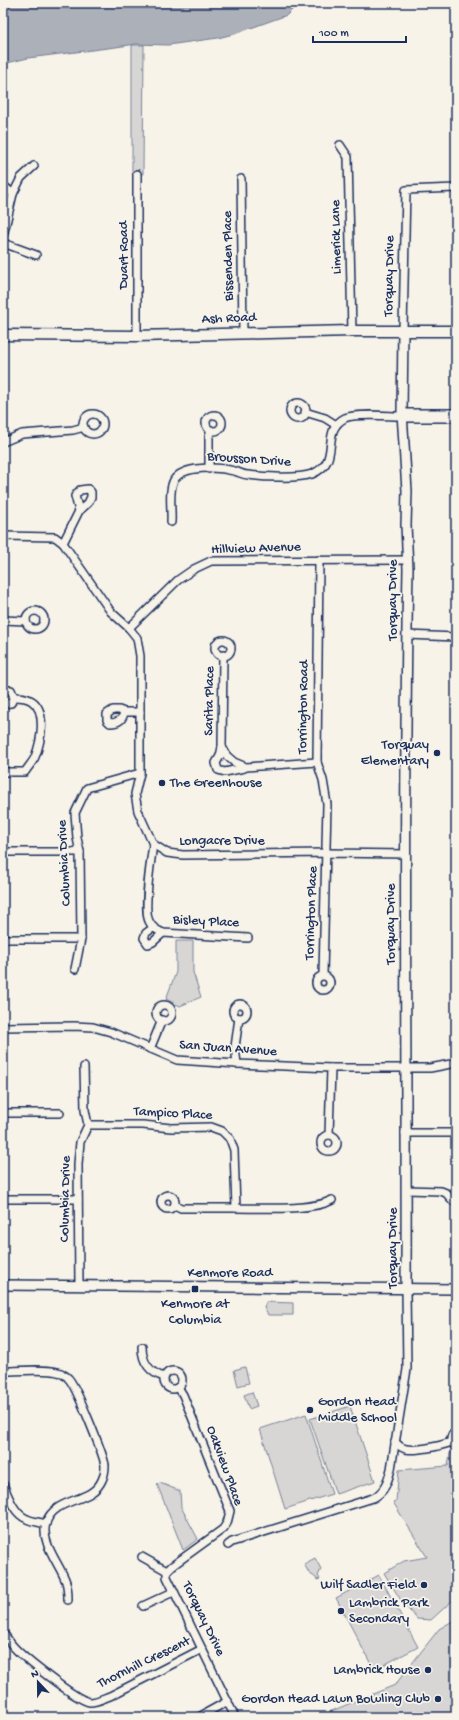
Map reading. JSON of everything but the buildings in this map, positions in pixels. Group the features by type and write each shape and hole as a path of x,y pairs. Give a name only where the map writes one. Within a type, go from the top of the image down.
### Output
{"main road":[{"name":"Ash Road","path":"3,335 137,336 403,330 456,331"}],"street":[{"name":"Limerick Lane","path":"340,145 348,157 352,331"},
{"path":"3,236 12,194 21,178 34,166"},
{"name":"Duart Road","path":"137,174 137,336"},
{"name":"Bissenden Place","path":"241,179 243,333"},
{"path":"3,185 12,194"},
{"name":"Torquay Drive","path":"228,1545 232,1542 378,1495 385,1487 389,1478 407,1369 405,1133 406,1068 404,994 407,491 402,416 406,190 456,188"},
{"path":"3,243 36,255"},
{"path":"305,412 325,418 336,425 345,418 356,416 456,418"},
{"path":"402,416 456,413"},
{"name":"Brousson Drive","path":"171,522 171,491 174,480 185,470 224,469 246,475 300,477 311,474 320,470 327,463 331,435 336,425"},
{"path":"3,442 22,434 73,430 84,427"},
{"path":"208,469 209,436 211,430"},
{"path":"63,544 79,511"},
{"path":"3,536 55,537 63,544 111,612 129,628 137,638 140,656 140,773 135,794 138,811 153,844"},
{"name":"Torrington Road","path":"319,560 317,762 323,780 327,804 327,852"},
{"name":"Hillview Avenue","path":"129,628 178,580 212,561 407,560"},
{"path":"3,620 26,621"},
{"path":"407,635 456,637"},
{"name":"Sarita Place","path":"223,655 222,747 220,756 216,763 218,770 225,772 246,767 317,762"},
{"path":"3,690 11,690 14,697"},
{"path":"3,704 10,703 14,697"},
{"path":"3,772 25,772 35,758 40,740 41,716 37,706 27,698 14,697"},
{"path":"124,712 140,712"},
{"name":"Sarita Place","path":"222,747 227,756 234,762 246,767"},
{"name":"Columbia Drive","path":"75,969 81,939 80,852 75,814 87,788 140,773"},
{"name":"Longacre Drive","path":"153,844 167,853 183,855 327,852 406,854"},
{"name":"Bisley Place","path":"153,844 147,894 148,920 153,928 163,933 248,938"},
{"path":"3,852 80,852"},
{"name":"Torrington Place","path":"323,975 327,852"},
{"name":"Bisley Place","path":"153,928 146,933 144,938 148,944 153,942 163,933"},
{"path":"3,939 81,939"},
{"path":"237,1064 235,1047 239,1018"},
{"path":"150,1049 162,1020"},
{"name":"San Juan Avenue","path":"3,1027 74,1026 93,1028 111,1032 177,1060 331,1068 430,1068 456,1063"},
{"path":"84,1067 85,1110 88,1125"},
{"path":"329,1135 331,1068"},
{"path":"3,1113 60,1113"},
{"name":"Columbia Drive","path":"78,1286 78,1164 80,1142 88,1125"},
{"name":"Tampico Place","path":"88,1125 143,1125 172,1128 211,1127 222,1131 230,1139 234,1150 236,1208"},
{"path":"405,1133 456,1133"},
{"path":"406,1190 446,1192 453,1201"},
{"path":"3,1199 78,1200"},
{"path":"175,1205 182,1208 285,1208 325,1204 332,1200"},
{"name":"Kenmore Road","path":"3,1285 456,1289"},
{"path":"142,1347 142,1354 150,1370 153,1373 164,1377 164,1383 168,1387 173,1389 178,1387"},
{"path":"3,1371 59,1372 68,1378 75,1389 101,1452 105,1467 102,1480 94,1491 55,1509 50,1515 46,1524 47,1540 66,1581 68,1600"},
{"name":"Oakview Place","path":"164,1377 170,1372 178,1373 182,1380 178,1387 183,1395 230,1511 227,1523 223,1529 201,1544"},
{"path":"395,1442 401,1447 407,1449 442,1446 454,1444 452,1435 456,1432"},
{"path":"3,1484 12,1505 18,1513 26,1519 46,1524"},
{"name":"Torquay Drive","path":"201,1544 167,1571 167,1576 173,1592 235,1717"},
{"path":"142,1557 167,1571"},
{"path":"143,1606 173,1592"},
{"name":"Thornhill Crescent","path":"3,1633 12,1646 68,1692 89,1702 97,1701 110,1696 202,1649"},
{"path":"199,1717 228,1701"}],"shaded area":[{"path":"3,3 299,3 287,15 237,33 218,38 168,45 136,44 28,58 3,64"},
{"path":"132,45 144,45 143,174 132,173"},
{"path":"176,941 193,941 193,972 201,997 180,1006 166,999 176,972"},
{"path":"266,1302 293,1303 293,1315 268,1315 264,1308"},
{"path":"245,1367 249,1383 238,1386 234,1370"},
{"path":"252,1392 257,1406 249,1409 244,1395"},
{"path":"350,1406 375,1481 336,1494 310,1419"},
{"path":"306,1414 332,1494 285,1509 260,1429"},
{"path":"456,1452 456,1604 453,1600 431,1620 417,1619 402,1602 384,1573 404,1561 427,1557 393,1502 396,1501 399,1470 448,1466 450,1453"},
{"path":"160,1483 180,1491 181,1507 198,1539 183,1550 157,1484"},
{"path":"315,1558 321,1569 318,1576 320,1579 317,1580 309,1573 304,1564"},
{"path":"379,1575 418,1647 374,1670 336,1598"},
{"path":"456,1619 456,1717 317,1717 395,1685 439,1629"}],"place":[{"name":"Torquay Elementary","path":"437,753"},
{"name":"The Greenhouse","path":"162,783"},
{"name":"Kenmore at Columbia","path":"195,1289"},
{"name":"Gordon Head Middle School","path":"310,1410"},
{"name":"Wilf Sadler Field","path":"424,1585"},
{"name":"Lambrick Park Secondary","path":"341,1611"},
{"name":"Lambrick House","path":"428,1670"},
{"name":"Gordon Head Lawn Bowling Club","path":"438,1699"}]}
